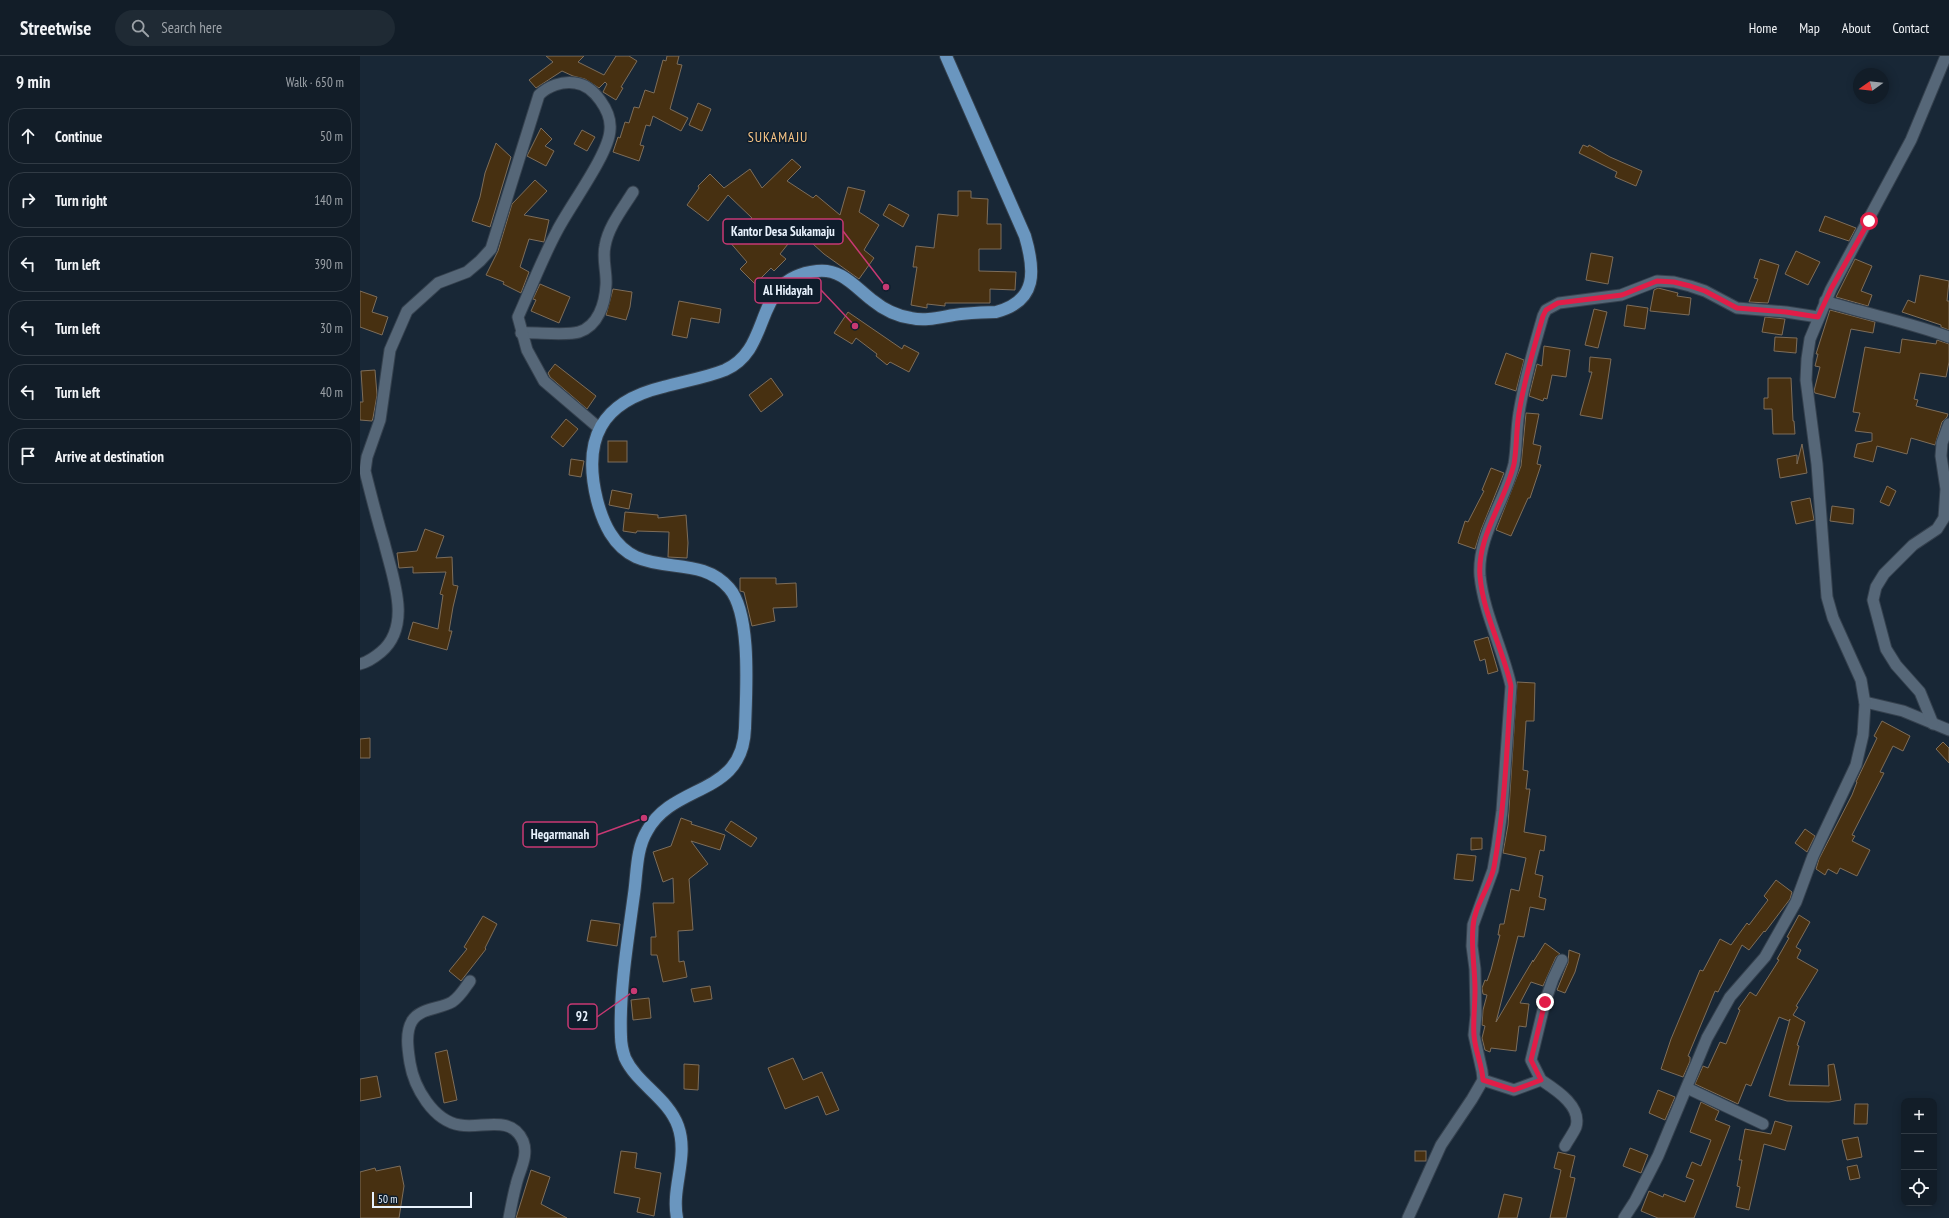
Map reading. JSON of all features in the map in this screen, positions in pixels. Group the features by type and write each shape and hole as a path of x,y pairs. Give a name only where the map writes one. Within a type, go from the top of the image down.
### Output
{"main road":[{"path":"677,1218 675,1197 683,1148 678,1124 664,1103 632,1070 622,1050 621,1037 624,986 630,925 640,849 644,836 651,825 666,807 716,782 727,774 737,762 743,750 745,733 746,644 738,602 731,589 709,572 694,567 652,562 640,559 627,552 608,531 598,502 592,460 599,428 606,417 618,406 634,397 662,387 709,375 735,364 750,350 775,292 782,284 795,276 807,272 822,270 835,273 846,278 885,309 913,319 996,312 1006,309 1021,300 1028,290 1031,278 1029,250 1025,236 946,56"}],"street":[{"path":"1624,1218 1658,1156 1707,1038 1730,997 1765,957 1796,902 1813,856 1856,765 1862,735 1865,702 1861,680 1833,618 1827,597 1817,464 1806,380 1809,346 1818,317 1825,301 1911,140 1946,56"},
{"path":"360,664 375,657 387,648 394,636 397,625 397,593 365,471 367,457 380,420 390,350 407,311 438,283 467,272 491,249 539,95 547,87 576,83 588,89 600,99 609,116 610,131 604,150 557,231 518,317 521,333 527,350 544,381 599,428"},
{"path":"521,333 577,333 594,323 602,306 606,285 605,245 633,192"},
{"path":"1408,1218 1441,1145 1483,1080 1474,1035 1475,1002 1472,946 1473,924 1493,870 1497,847 1502,811 1511,686 1508,669 1483,595 1480,575 1481,559 1483,543 1507,488 1514,464 1519,414 1524,384 1543,316 1546,310 1558,303 1622,295 1657,281 1674,282 1705,291 1737,308 1786,312 1818,317"},
{"path":"1825,301 1881,318 1917,325 1949,337"},
{"path":"1933,724 1920,692 1896,664 1886,649 1873,600 1876,587 1884,574 1913,545 1937,529 1944,518 1946,489 1941,456 1942,443 1949,424"},
{"path":"1865,702 1903,712 1949,730"},
{"path":"1562,960 1553,979 1545,1002 1531,1060 1541,1080 1559,1092 1568,1102 1575,1114 1576,1125 1565,1146"},
{"path":"470,981 454,1001 424,1012 414,1018 409,1027 409,1056 412,1073 418,1089 441,1116 460,1125 496,1124 506,1126 513,1129 522,1140 524,1159 516,1185 509,1218"},
{"path":"1483,1080 1514,1090 1541,1080"},
{"path":"1687,1088 1763,1124"}],"building":[{"path":"546,56 584,56 578,62 604,75 616,56 629,56 637,61 621,87 623,88 616,100 603,92 607,84 605,82 599,88 585,79 562,71 536,88 529,80 553,62"},
{"path":"667,56 679,56 677,64 682,65 670,109 688,118 681,131 653,116 650,126 646,125 640,145 644,146 639,161 613,152 618,137 620,138 625,122 629,123 634,107 639,108 645,90 654,93 663,60 666,61"},
{"path":"698,103 711,109 702,131 689,125"},
{"path":"541,128 552,139 545,146 554,151 546,166 527,156"},
{"path":"582,130 595,137 587,151 574,144"},
{"path":"496,143 511,157 490,227 472,221 480,197 485,173"},
{"path":"1583,145 1588,147 1589,145 1610,157 1642,171 1636,186 1615,177 1617,172 1579,153"},
{"path":"792,159 801,167 787,181 813,198 816,195 840,215 848,187 865,191 859,212 879,225 864,250 874,258 859,279 824,254 802,234 800,237 796,234 780,254 786,259 774,271 771,268 755,284 740,269 747,262 728,240 752,218 728,195 708,221 687,205 699,188 698,186 710,174 724,188 750,169 762,188"},
{"path":"535,180 547,191 524,215 549,220 544,242 529,239 520,267 529,272 521,293 503,284 504,282 486,275 498,251 512,204"},
{"path":"958,191 971,191 971,198 988,199 987,224 1001,224 1001,249 979,249 979,271 1016,272 1015,290 990,289 990,303 945,303 945,306 927,304 927,308 911,305 917,267 913,267 916,246 934,248 938,214 958,216"},
{"path":"889,204 909,215 903,227 883,215"},
{"path":"1825,216 1856,228 1849,241 1819,231"},
{"path":"1796,251 1820,262 1808,285 1785,274"},
{"path":"1591,253 1613,257 1608,284 1586,280"},
{"path":"1760,259 1779,265 1768,303 1749,302 1758,279 1754,278"},
{"path":"1855,259 1872,266 1861,291 1872,295 1868,306 1836,297"},
{"path":"1920,275 1949,281 1947,301 1949,301 1949,330 1941,327 1941,325 1902,312 1908,300 1915,303"},
{"path":"540,284 570,297 559,323 531,311 536,300 533,299"},
{"path":"1658,288 1678,293 1677,296 1691,298 1689,315 1650,311 1654,290"},
{"path":"613,289 632,292 626,320 606,315"},
{"path":"360,291 377,297 372,312 388,317 382,335 360,327"},
{"path":"679,301 721,309 719,323 691,318 687,338 672,335"},
{"path":"1627,305 1648,308 1645,329 1624,326"},
{"path":"1594,309 1607,312 1598,348 1585,345"},
{"path":"1830,310 1875,322 1873,333 1851,329 1835,398 1815,393 1814,391 1820,367 1815,366 1818,354 1816,354"},
{"path":"848,312 902,349 904,345 919,353 909,372 890,362 887,365 876,356 877,354 856,338 852,344 834,333"},
{"path":"1765,317 1785,319 1782,335 1762,332"},
{"path":"1775,337 1797,338 1796,353 1774,351"},
{"path":"1902,339 1936,344 1937,340 1949,344 1949,362 1946,377 1920,373 1914,399 1918,400 1916,406 1948,414 1947,417 1942,422 1935,445 1911,438 1907,454 1877,446 1873,462 1854,457 1857,444 1872,441 1872,433 1855,431 1860,413 1853,412 1865,347 1900,353"},
{"path":"1544,346 1570,350 1566,377 1552,375 1547,399 1544,398 1543,401 1529,396 1537,364 1542,366"},
{"path":"1506,353 1524,360 1516,391 1495,384"},
{"path":"1590,357 1611,359 1602,419 1580,415 1592,372 1589,372"},
{"path":"555,364 596,396 587,409 550,377 548,373"},
{"path":"375,370 377,395 373,418 372,421 360,420 360,402 363,402 361,371"},
{"path":"771,378 783,395 761,412 749,395"},
{"path":"1768,378 1791,378 1795,434 1773,434 1772,409 1764,409 1764,398 1768,398"},
{"path":"1526,413 1539,414 1533,444 1541,446 1537,464 1541,465 1530,498 1528,498 1511,536 1496,530 1521,466"},
{"path":"566,419 578,429 563,447 551,437"},
{"path":"608,441 627,441 627,462 608,462"},
{"path":"1802,444 1807,473 1780,478 1777,459 1797,455 1797,464"},
{"path":"571,459 584,461 581,477 569,475"},
{"path":"1491,468 1504,473 1475,549 1458,543 1465,521 1468,522 1484,491 1482,490"},
{"path":"1887,486 1896,491 1889,506 1880,502"},
{"path":"612,490 632,494 629,509 609,505"},
{"path":"1810,498 1814,520 1796,524 1791,502"},
{"path":"1832,506 1854,509 1853,524 1830,521"},
{"path":"625,512 658,515 658,518 686,515 688,543 687,558 668,557 669,532 637,531 636,533 623,531"},
{"path":"425,529 444,536 436,558 452,557 453,585 458,586 449,631 452,631 447,650 408,639 413,622 438,629 443,595 440,594 446,572 413,573 413,567 399,568 397,553 417,551"},
{"path":"740,578 776,578 776,584 796,583 797,607 773,608 775,621 752,626 744,592 740,591"},
{"path":"1488,637 1498,671 1488,674 1485,659 1480,661 1474,641"},
{"path":"1517,682 1535,683 1534,721 1526,721 1523,770 1528,771 1526,789 1530,789 1524,832 1546,836 1544,851 1540,850 1535,874 1543,876 1539,897 1546,899 1544,910 1530,907 1524,937 1518,936 1496,1022 1533,960 1533,962 1545,943 1560,954 1556,957 1543,986 1531,982 1520,1003 1529,1004 1526,1027 1519,1026 1516,1051 1491,1048 1490,1052 1485,1050 1482,1038 1485,1026 1482,1025 1483,1010 1487,995 1483,994 1482,988 1485,980 1487,981 1491,970 1500,935 1498,935 1500,924 1504,924 1511,889 1519,891 1526,858 1503,853 1508,825"},
{"path":"1882,721 1910,736 1903,751 1893,746 1880,772 1884,773 1852,835 1855,836 1852,841 1870,850 1857,876 1840,868 1837,874 1828,869 1825,875 1816,869 1819,859 1852,795 1856,782 1877,738 1874,736"},
{"path":"370,738 370,758 360,758 360,739"},
{"path":"1943,742 1949,748 1949,763 1936,749"},
{"path":"681,818 692,822 691,824 725,835 720,850 691,841 708,864 689,879 693,930 678,931 679,962 684,961 687,977 663,982 657,955 651,955 651,937 656,937 653,903 674,903 673,878 663,882 653,852 671,846"},
{"path":"731,821 757,838 751,847 725,830"},
{"path":"1805,829 1815,836 1807,852 1795,843"},
{"path":"1471,838 1482,838 1482,849 1471,850"},
{"path":"1457,854 1476,856 1473,881 1454,879"},
{"path":"1776,880 1792,892 1790,899 1749,950 1742,945 1718,992 1715,991 1688,1056 1690,1057 1690,1061 1683,1077 1661,1069 1671,1039 1700,970 1703,971 1720,939 1731,945 1747,923 1749,925 1768,900 1764,896"},
{"path":"1799,915 1810,922 1796,947 1801,950 1797,958 1818,970 1796,1006 1798,1007 1793,1015 1805,1022 1797,1045 1799,1046 1789,1085 1829,1086 1828,1065 1834,1064 1841,1100 1829,1102 1787,1101 1769,1096 1790,1019 1789,1021 1779,1017 1751,1086 1746,1084 1738,1104 1695,1084 1703,1066 1708,1068 1720,1042 1726,1044 1740,1010 1738,1009 1750,992 1756,996 1779,960 1777,959 1789,938 1787,937"},
{"path":"483,916 497,924 485,948 486,949 461,981 449,971 467,949 464,947"},
{"path":"591,920 620,924 617,946 587,941"},
{"path":"1569,950 1580,954 1575,972 1565,993 1557,990 1568,963"},
{"path":"710,986 712,999 694,1002 691,989"},
{"path":"649,998 651,1018 633,1020 631,1000"},
{"path":"447,1050 457,1100 444,1103 435,1053"},
{"path":"793,1058 803,1080 822,1072 839,1110 826,1115 818,1096 785,1109 768,1068"},
{"path":"684,1064 699,1065 698,1090 684,1089"},
{"path":"377,1076 381,1097 360,1101 360,1079"},
{"path":"1658,1090 1675,1097 1665,1120 1649,1113"},
{"path":"1701,1102 1719,1111 1715,1120 1730,1126 1694,1218 1658,1218 1641,1211 1649,1191 1663,1197 1664,1194 1685,1202 1694,1180 1686,1177 1692,1162 1701,1166 1711,1140 1690,1132"},
{"path":"1855,1104 1868,1104 1867,1124 1854,1124"},
{"path":"1775,1121 1792,1126 1785,1150 1764,1144 1749,1210 1736,1207 1740,1187 1737,1186 1742,1160 1739,1160 1745,1129 1771,1134"},
{"path":"1858,1137 1862,1157 1847,1160 1842,1140"},
{"path":"1630,1148 1648,1155 1641,1173 1623,1166"},
{"path":"621,1151 637,1153 635,1168 661,1173 654,1216 637,1212 640,1198 614,1193"},
{"path":"1415,1151 1426,1151 1426,1161 1415,1161"},
{"path":"1558,1152 1575,1156 1570,1177 1575,1178 1566,1218 1550,1218 1561,1170 1554,1168"},
{"path":"1857,1165 1860,1178 1850,1180 1847,1167"},
{"path":"400,1166 404,1186 399,1218 360,1218 360,1172 375,1168 376,1171"},
{"path":"531,1170 550,1177 541,1204 567,1218 516,1218"},
{"path":"1504,1194 1522,1198 1517,1218 1498,1218"}],"place":[{"name":"Kantor Desa Sukamaju","path":"886,287"},
{"name":"Al Hidayah","path":"855,326"},
{"name":"Hegarmanah","path":"644,818"},
{"name":"92","path":"634,991"}],"district":[{"name":"SUKAMAJU","path":"778,137"}],"route":[{"path":"1545,1002 1537,1032 1535,1050 1531,1060 1541,1080 1514,1090 1483,1080 1474,1035 1476,1015 1472,946 1473,924 1493,870 1497,847 1502,811 1511,686 1508,669 1483,595 1480,575 1481,559 1483,543 1507,488 1514,464 1519,414 1524,384 1543,316 1546,310 1558,303 1622,295 1634,291 1646,284 1657,281 1674,282 1705,291 1737,308 1786,312 1818,317 1831,289 1869,221"}]}
